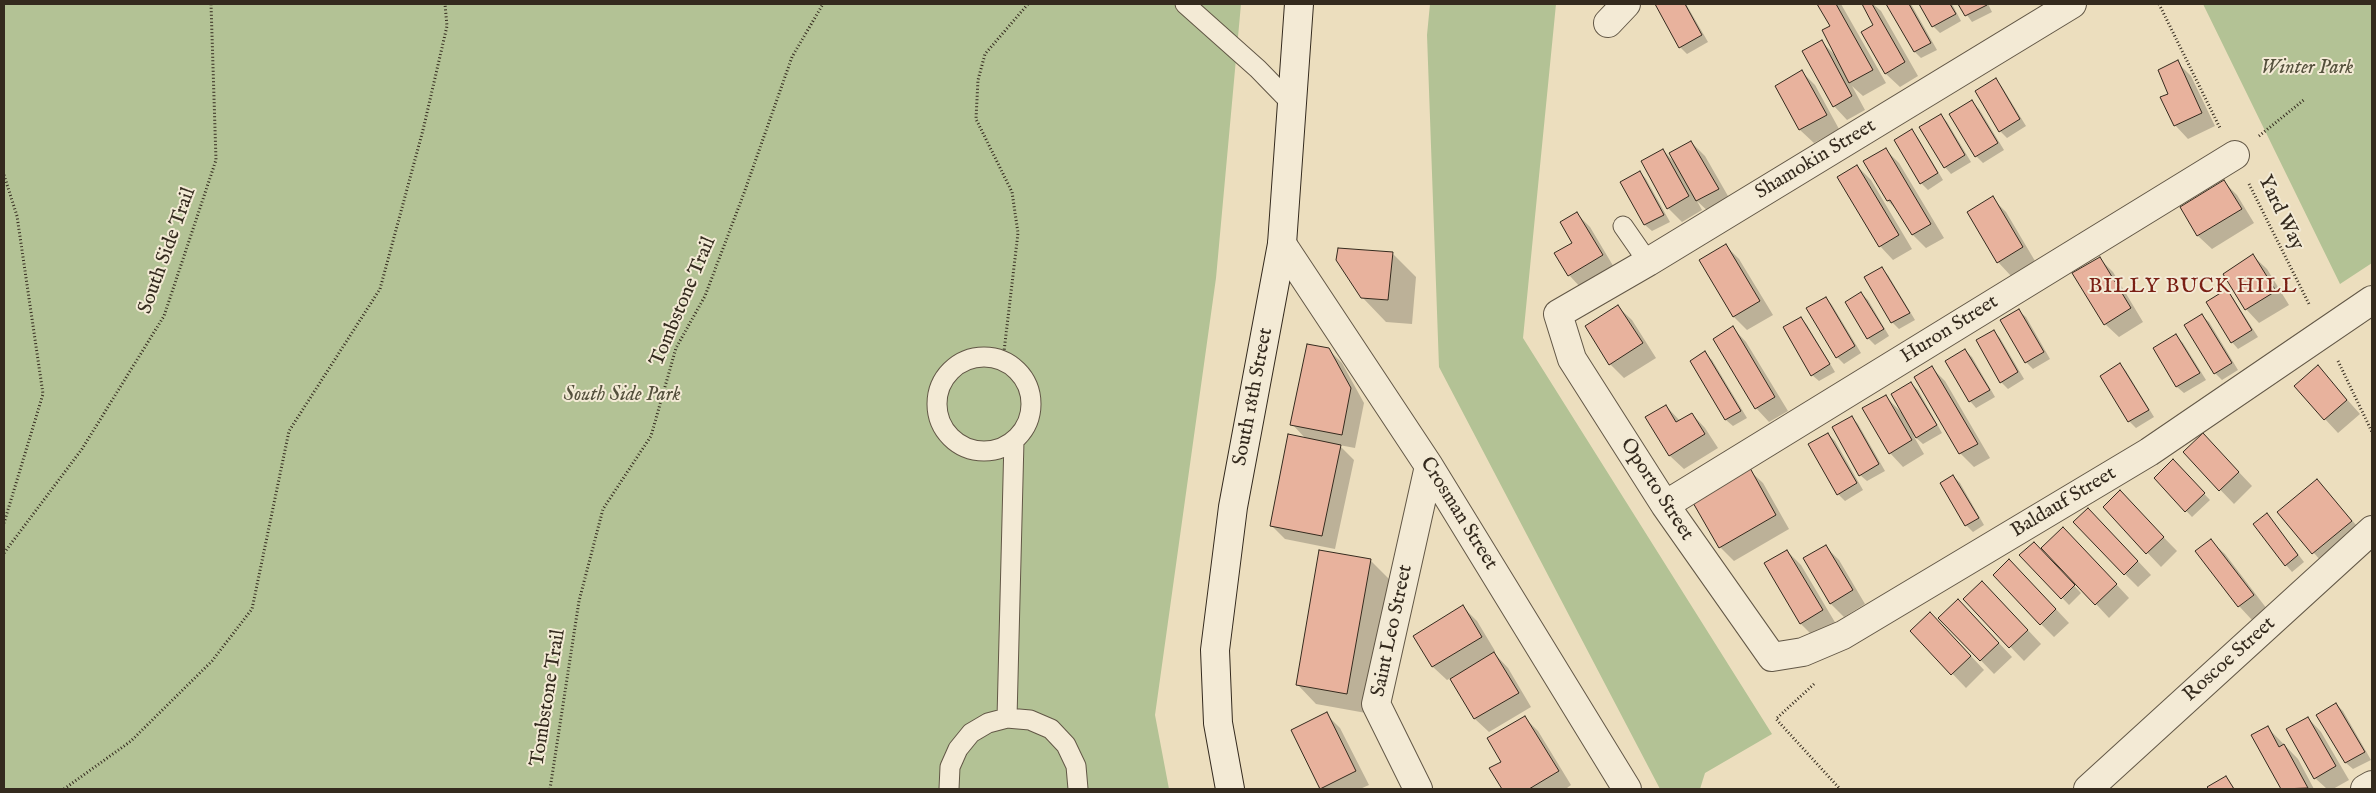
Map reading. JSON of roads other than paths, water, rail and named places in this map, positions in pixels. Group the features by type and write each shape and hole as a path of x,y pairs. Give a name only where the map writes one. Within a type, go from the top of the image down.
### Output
{"street":[{"name":"South 18th Street","path":"1230,789 1218,723 1215,650 1233,507 1282,244 1299,4"},
{"name":"Shamokin Street","path":"1558,314 1648,262 2072,4"},
{"name":"Huron Street","path":"1665,505 2230,146"},
{"name":"Crosman Street","path":"1282,244 1429,466 1627,789"},
{"name":"Baldauf Street","path":"1772,657 1803,652 1843,635 2149,452 2294,355 2372,300"},
{"name":"Oporto Street","path":"1558,314 1572,359 1665,505 1772,657"},
{"name":"Saint Leo Street","path":"1418,789 1376,704 1429,466"},
{"name":"Roscoe Street","path":"2088,789 2372,530"},
{"path":"2366,789 2372,785"}],"lane":[{"path":"1185,4 1258,69 1292,104"},
{"path":"1623,226 1648,262"},
{"path":"1007,718 1014,440 1025,428 1031,413 1031,397 1026,382 1016,369 1003,360 988,356 973,357 958,364 947,374 939,388 936,403 939,418 945,432 963,446 986,451 1001,448 1014,440"},
{"path":"949,789 950,767 958,749 971,733 988,723 1007,718 1030,720 1050,729 1066,745 1076,766 1078,789"}],"district":[{"name":"BILLY BUCK HILL","path":"2193,288"}],"park label":[{"name":"Winter Park","path":"2307,69"},
{"name":"South Side Park","path":"622,396"}]}
